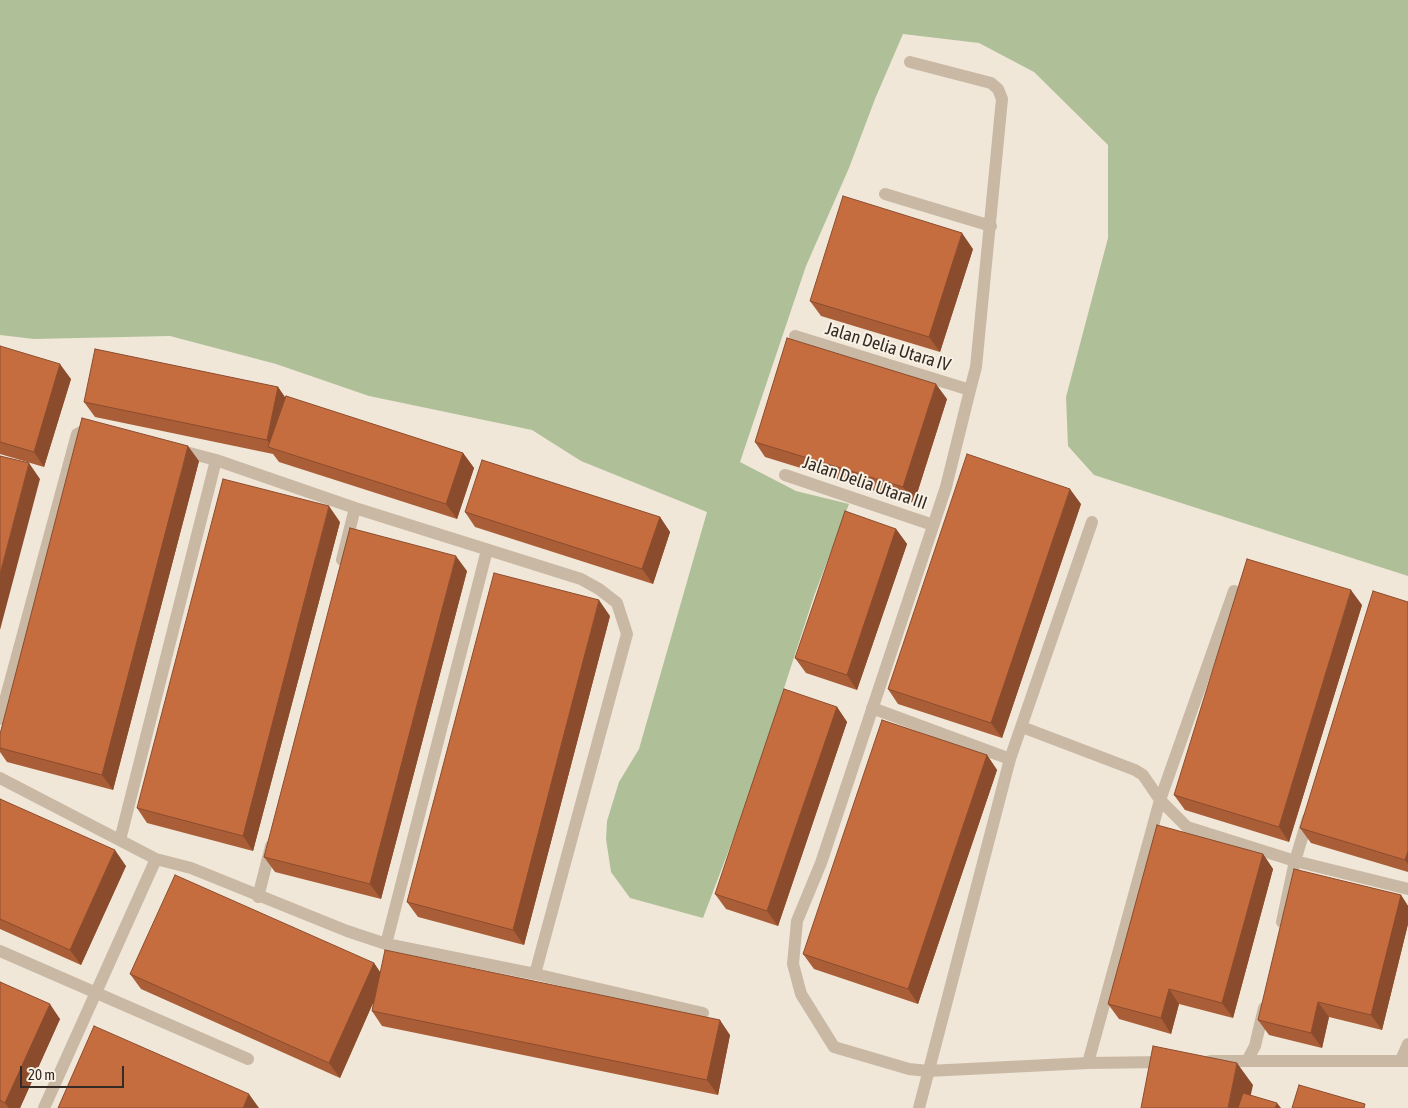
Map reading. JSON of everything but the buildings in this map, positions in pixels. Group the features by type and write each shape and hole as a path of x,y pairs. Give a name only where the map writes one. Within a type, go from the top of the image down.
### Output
{"street":[{"path":"910,62 991,83 1001,93 991,226 976,367 946,487 821,863 797,921 793,964 801,994 834,1047 909,1069 928,1071 1088,1063 1175,1062"},
{"path":"885,194 991,226"},
{"name":"Jalan Delia Utara IV","path":"795,336 970,390"},
{"path":"0,719 78,434 89,428 107,432"},
{"path":"162,446 216,460 355,508 581,579 618,603 627,634 535,974"},
{"path":"120,840 216,460"},
{"name":"Jalan Delia Utara III","path":"785,475 933,525"},
{"path":"339,574 355,508"},
{"path":"919,1108 1010,760 1092,522"},
{"path":"386,944 488,550"},
{"path":"1088,1063 1160,800 1234,591"},
{"path":"872,708 1010,760"},
{"path":"1022,727 1135,770 1143,775 1160,800 1187,827 1295,861 1408,889"},
{"path":"0,778 156,859 191,868 347,932 386,944 535,974 703,1014"},
{"path":"1278,939 1295,861 1312,804"},
{"path":"258,897 275,831"},
{"path":"44,1108 97,994 156,859"},
{"path":"0,951 248,1059"},
{"path":"1248,1061 1256,1046 1266,997"},
{"path":"1194,1061 1404,1060 1408,1044"}],"green space":[{"path":"0,0 1408,0 1408,576 1094,475 1068,446 1066,397 1108,238 1108,145 1034,72 979,43 903,34 875,99 849,168 806,266 740,462 796,491 849,504 814,596 746,805 703,918 630,898 611,872 606,839 607,821 619,782 639,749 707,512 581,461 532,430 369,396 276,364 170,336 34,339 0,335"}]}
